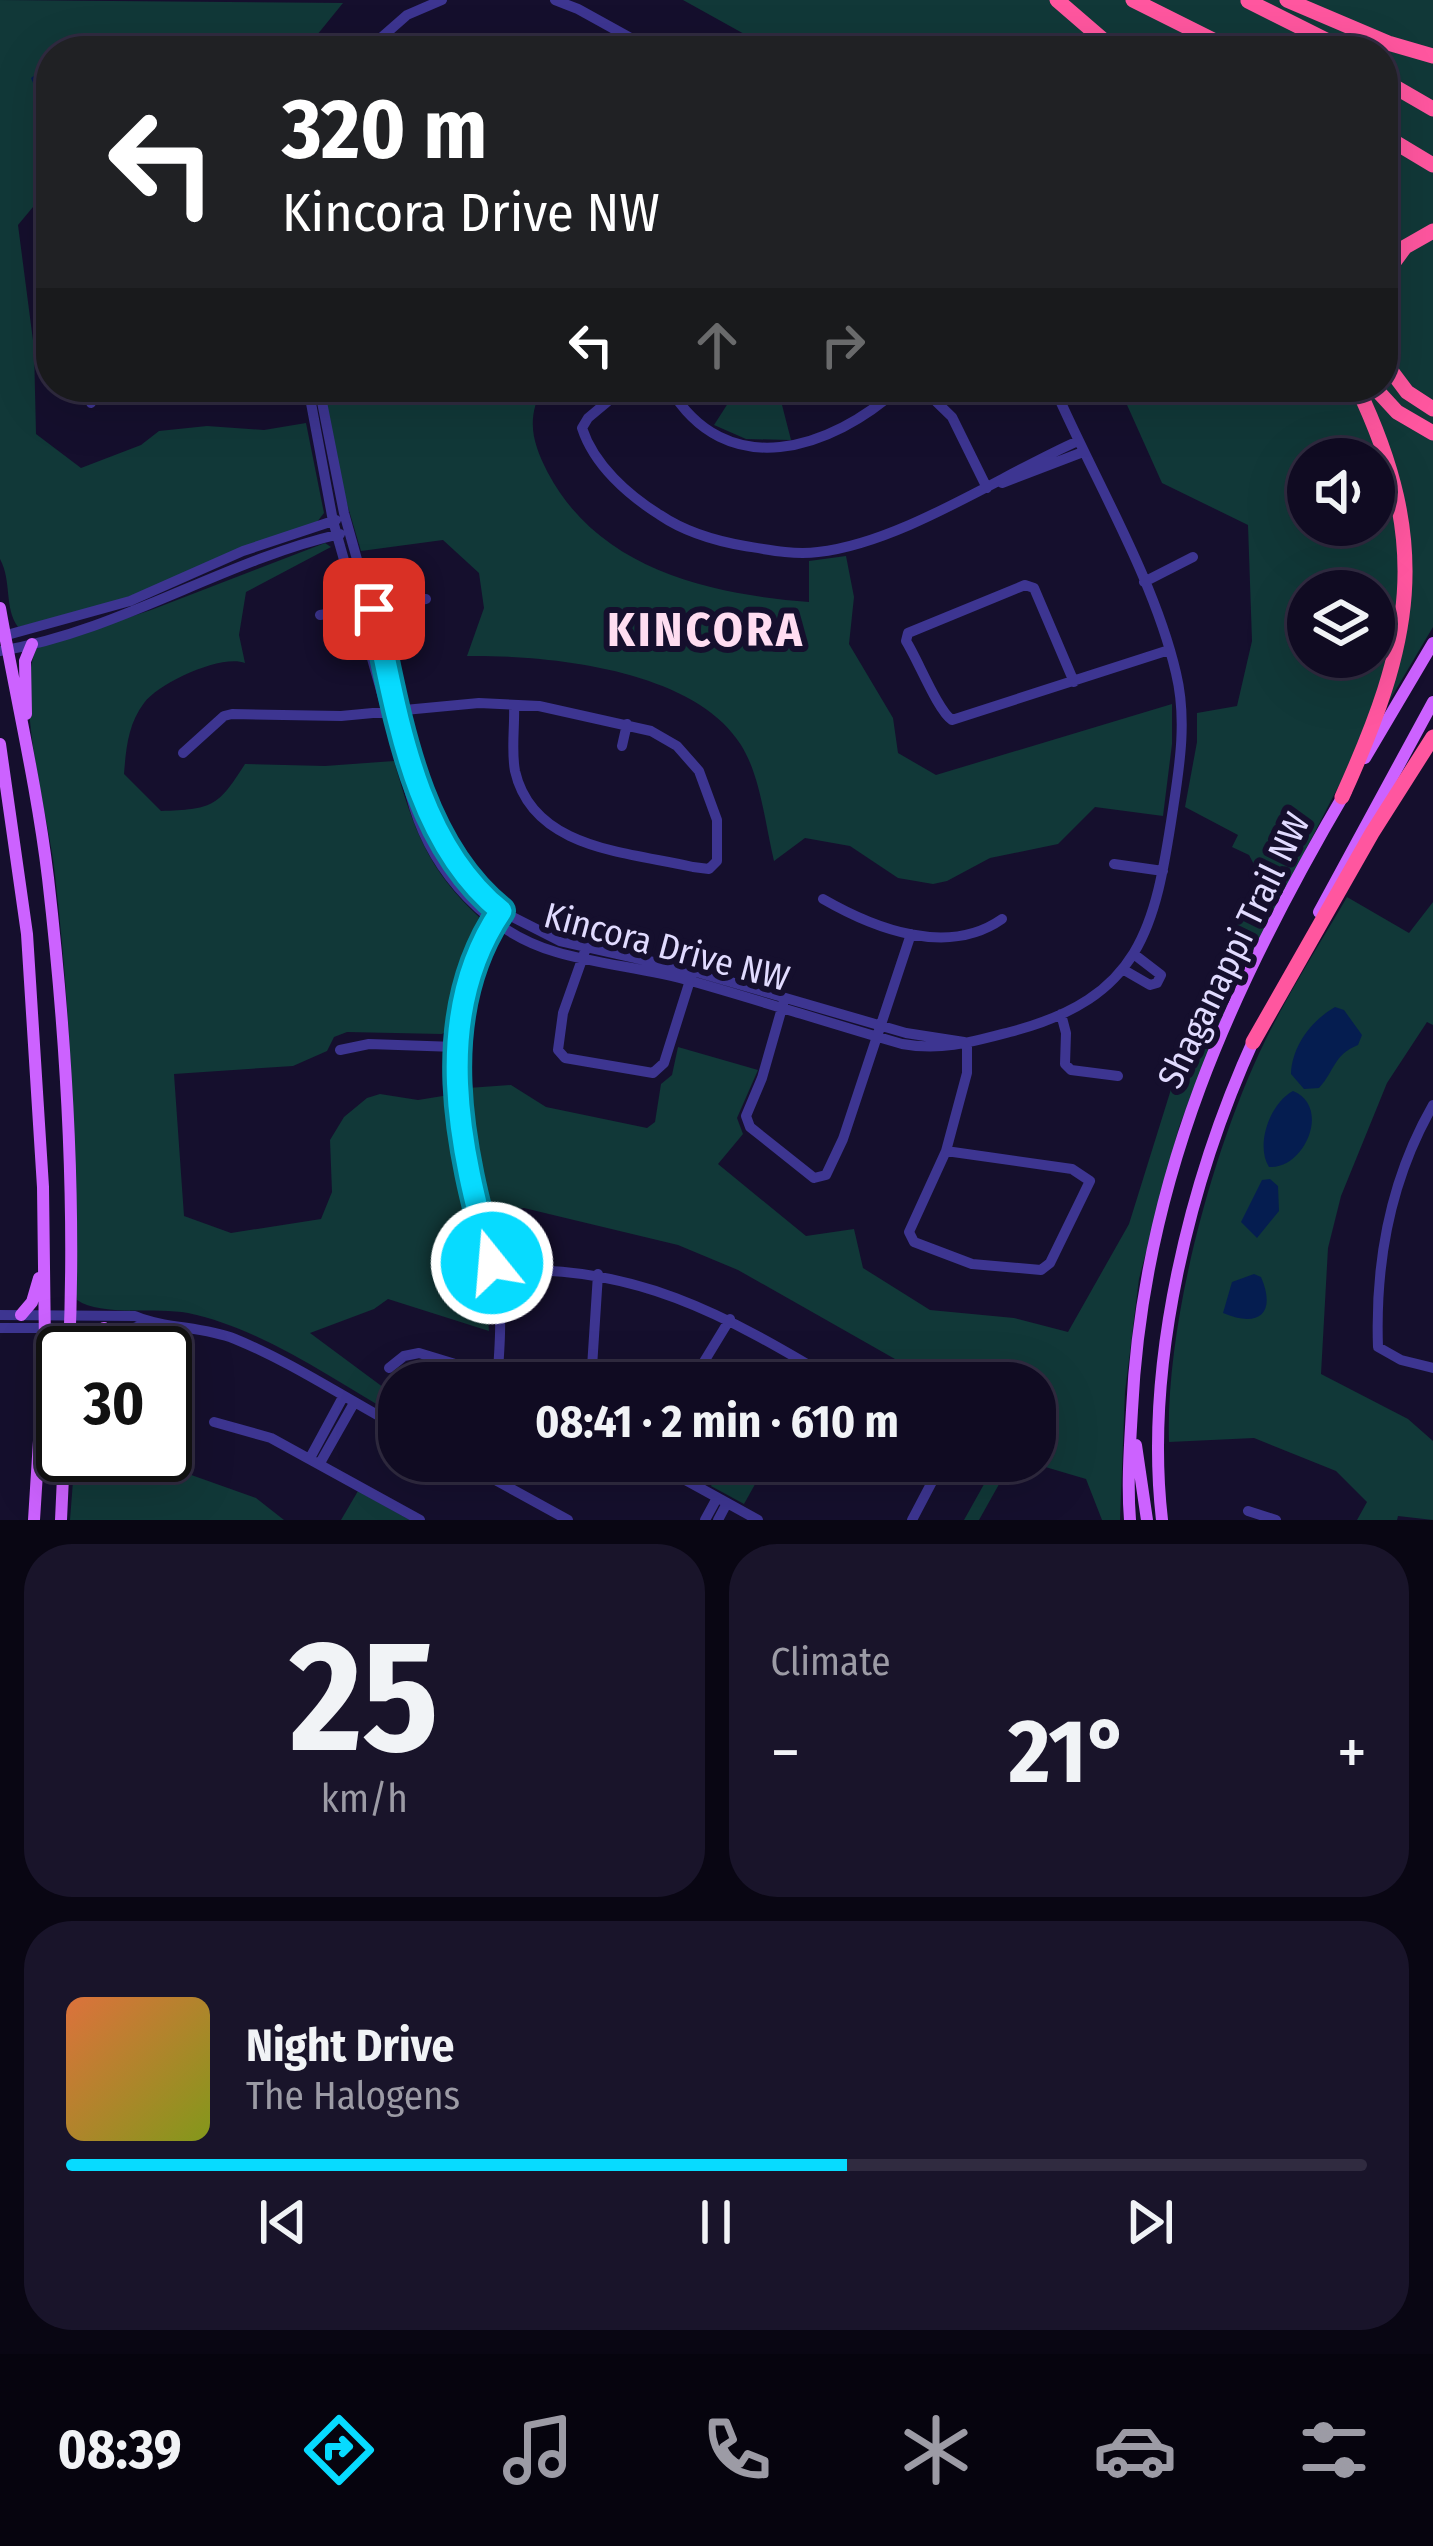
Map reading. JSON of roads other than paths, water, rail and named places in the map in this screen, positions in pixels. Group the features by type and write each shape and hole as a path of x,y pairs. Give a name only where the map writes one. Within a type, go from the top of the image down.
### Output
{"highway":[{"path":"1057,0 1099,36"},
{"path":"1133,0 1205,36"},
{"path":"1248,0 1308,36"},
{"path":"1248,0 1319,36"},
{"path":"1287,0 1372,36"},
{"path":"1398,46 1433,56"},
{"path":"1398,78 1433,98"},
{"path":"1398,89 1433,110"},
{"path":"1398,144 1433,165"},
{"path":"1398,257 1433,231"},
{"path":"1398,380 1433,409"},
{"path":"1342,797 1395,672 1408,576 1408,541 1396,477 1365,402"},
{"path":"1388,402 1433,433"},
{"path":"1252,1042 1433,737"}],"main road":[{"path":"0,608 3,644 28,745 48,879 62,1037 70,1326"},
{"name":"Shaganappi Trail NW","path":"1130,1520 1135,1353 1146,1276 1171,1165 1192,1100 1245,980 1342,797 1433,643"},
{"path":"28,745 26,661 32,644"},
{"name":"Shaganappi Trail NW","path":"1162,1520 1157,1438 1172,1311 1204,1180 1252,1042 1433,702"},
{"path":"0,744 27,940 45,1248 34,1520"},
{"path":"21,1315 38,1286 45,1248"},
{"path":"1132,1414 1147,1520"},
{"path":"61,1520 63,1482"}],"street":[{"path":"398,0 407,15"},
{"path":"383,36 407,15 442,0"},
{"path":"555,0 625,36"},
{"name":"Kincora Drive NW","path":"312,402 358,607 427,841 460,890 537,946 691,975 879,1032 967,1043 1061,1013 1093,997 1124,970 1154,912 1163,871 1182,739 1182,703 1144,582 1061,402"},
{"name":"Kincora Drive NW","path":"321,402 339,519"},
{"path":"608,402 585,422 585,437 604,466 635,498 668,521 711,538 776,551 820,552 873,538 987,488 1023,465 1080,446"},
{"path":"678,402 716,435 742,446 767,448 794,447 835,433 879,402"},
{"path":"936,402 952,417 987,488"},
{"path":"3,644 130,601 243,551 339,519"},
{"path":"3,644 32,644 110,621 279,551 343,533"},
{"name":"Kincora Drive NW","path":"343,533 374,609 392,711"},
{"path":"1144,582 1193,556"},
{"path":"1074,682 1034,588 1024,585 908,633 906,641 928,678 941,713 952,719 1074,682 1169,650"},
{"path":"320,615 426,599"},
{"path":"183,753 224,716 307,717 479,703 514,705 627,724 670,741 699,771 720,841 717,861 709,869 583,843 550,824 526,799 514,768 514,705"},
{"path":"622,746 627,724"},
{"path":"1114,865 1163,871"},
{"path":"824,898 856,916 911,934 961,938 986,931 1002,920"},
{"path":"497,916 471,968 456,1047 469,1181 495,1271 500,1314 498,1362"},
{"path":"783,1003 746,1116 751,1127 814,1178 826,1175 843,1138 911,934"},
{"path":"585,953 559,1030 558,1050 565,1058 653,1073 664,1064 691,975"},
{"path":"1124,970 1150,985 1157,983 1161,975 1156,968 1135,955"},
{"path":"1061,1013 1065,1064 1071,1070 1118,1076"},
{"path":"946,1151 1072,1169 1087,1176 1090,1181 1042,1270 972,1264 914,1242 909,1232 946,1151 967,1073 967,1043"},
{"path":"340,1050 369,1044 456,1047"},
{"path":"1433,1105 1409,1152 1390,1209 1377,1309 1378,1347 1401,1360 1433,1368"},
{"path":"495,1271 546,1268 598,1274 672,1293 730,1319 803,1362"},
{"path":"592,1362 598,1274"},
{"path":"0,1316 21,1315 45,1322"},
{"path":"0,1328 135,1316 205,1330 235,1339 378,1416"},
{"path":"709,1362 730,1319"},
{"path":"70,1321 94,1326"},
{"path":"140,1326 151,1322"},
{"path":"396,1362 419,1353 445,1362"},
{"path":"307,1476 348,1400"},
{"path":"214,1422 271,1438 420,1520"},
{"path":"504,1482 565,1520"},
{"path":"689,1482 758,1520"},
{"path":"912,1520 932,1482"},
{"path":"704,1520 722,1500"},
{"path":"718,1520 722,1500"},
{"path":"1248,1511 1276,1520"}],"water":[{"path":"1335,1007 1344,1010 1362,1035 1319,1088 1304,1089 1291,1074 1295,1054 1311,1027"},
{"path":"1293,1091 1311,1110 1309,1136 1293,1159 1269,1167 1264,1148 1267,1125"},
{"path":"1270,1179 1278,1186 1279,1211 1257,1238 1241,1222 1262,1180"},
{"path":"1254,1274 1261,1277 1265,1309 1246,1319 1223,1313 1232,1282"}],"district":[{"name":"KINCORA","path":"706,629"}]}
